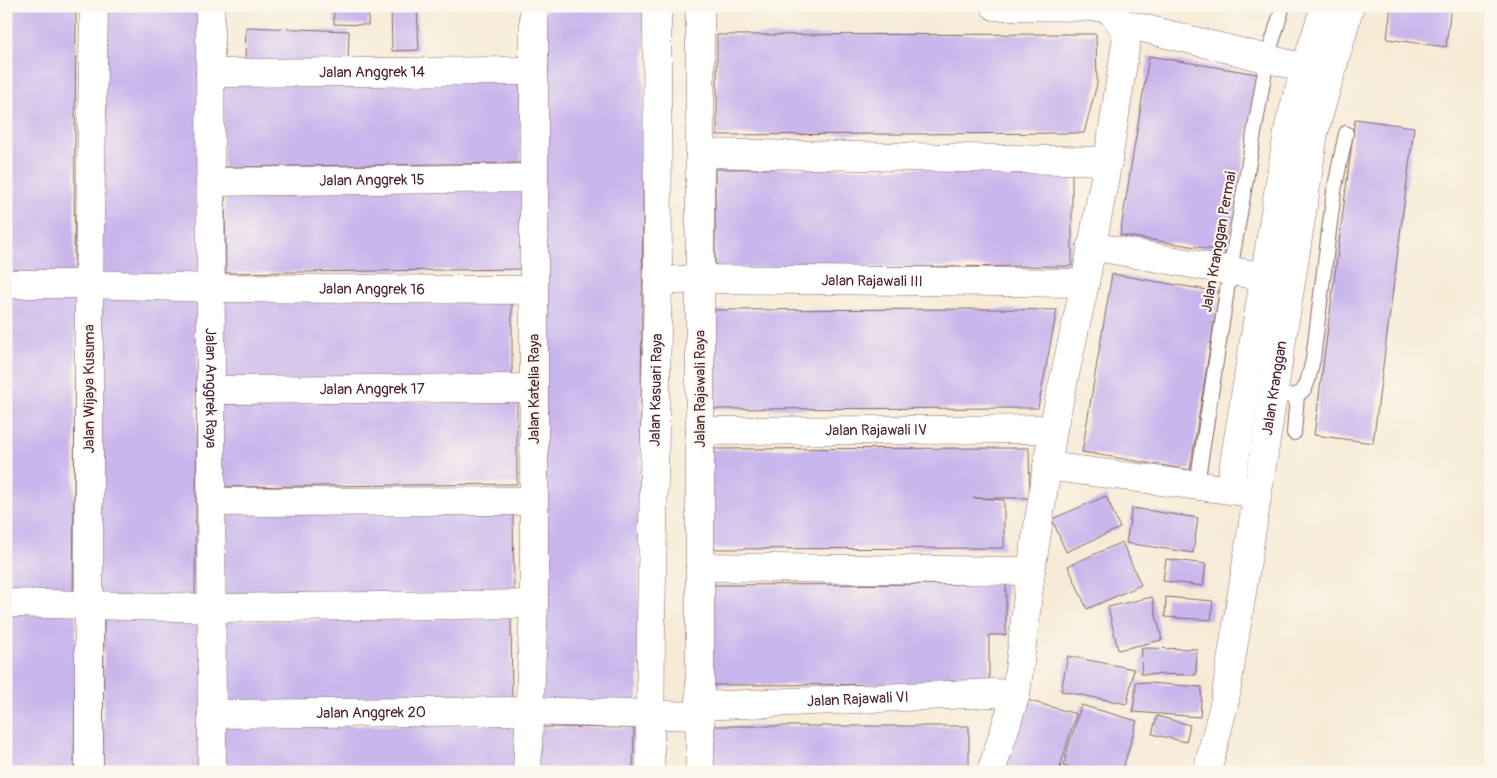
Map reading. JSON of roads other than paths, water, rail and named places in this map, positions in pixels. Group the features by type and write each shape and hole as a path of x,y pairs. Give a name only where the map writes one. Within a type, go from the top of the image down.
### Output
{"street":[{"name":"Jalan Wijaya Kusuma","path":"89,772 89,284 94,6"},
{"name":"Jalan Anggrek Raya","path":"210,6 212,772"},
{"name":"Jalan Katelia Raya","path":"527,772 528,711 534,604 534,6"},
{"name":"Jalan Kasuari Raya","path":"650,772 658,281 657,6"},
{"name":"Jalan Rajawali Raya","path":"700,6 700,772"},
{"path":"991,772 1016,694 1031,572 1053,429 1108,160 1127,36 1122,23 1104,7 995,6"},
{"path":"1230,488 1278,280 1289,126 1325,6"},
{"name":"Jalan Kranggan","path":"1207,772 1225,700 1257,494 1285,394 1278,280 1306,188 1314,132 1350,6"},
{"path":"1122,23 1305,68"},
{"name":"Jalan Anggrek 14","path":"210,73 534,71"},
{"path":"700,153 1108,160"},
{"name":"Jalan Anggrek 15","path":"210,182 534,178"},
{"path":"1091,246 1278,280"},
{"name":"Jalan Rajawali III","path":"658,281 700,279 1084,283"},
{"name":"Jalan Anggrek 16","path":"6,284 89,284 211,288 534,290"},
{"name":"Jalan Anggrek 17","path":"211,390 534,388"},
{"name":"Jalan Rajawali IV","path":"700,431 1053,429"},
{"path":"1047,466 1230,488 1257,494"},
{"path":"211,502 533,501"},
{"path":"700,568 1031,572"},
{"path":"6,603 212,608 534,604"},
{"name":"Jalan Rajawali VI","path":"650,714 994,693 1016,694"},
{"name":"Jalan Anggrek 20","path":"212,714 528,711 650,714"}],"lane":[{"name":"Jalan Kranggan Permai","path":"1197,484 1230,271 1267,59 1283,6"},
{"path":"1294,433 1285,394 1306,387 1313,359 1334,191 1346,132"},
{"path":"1306,188 1334,191"}]}
